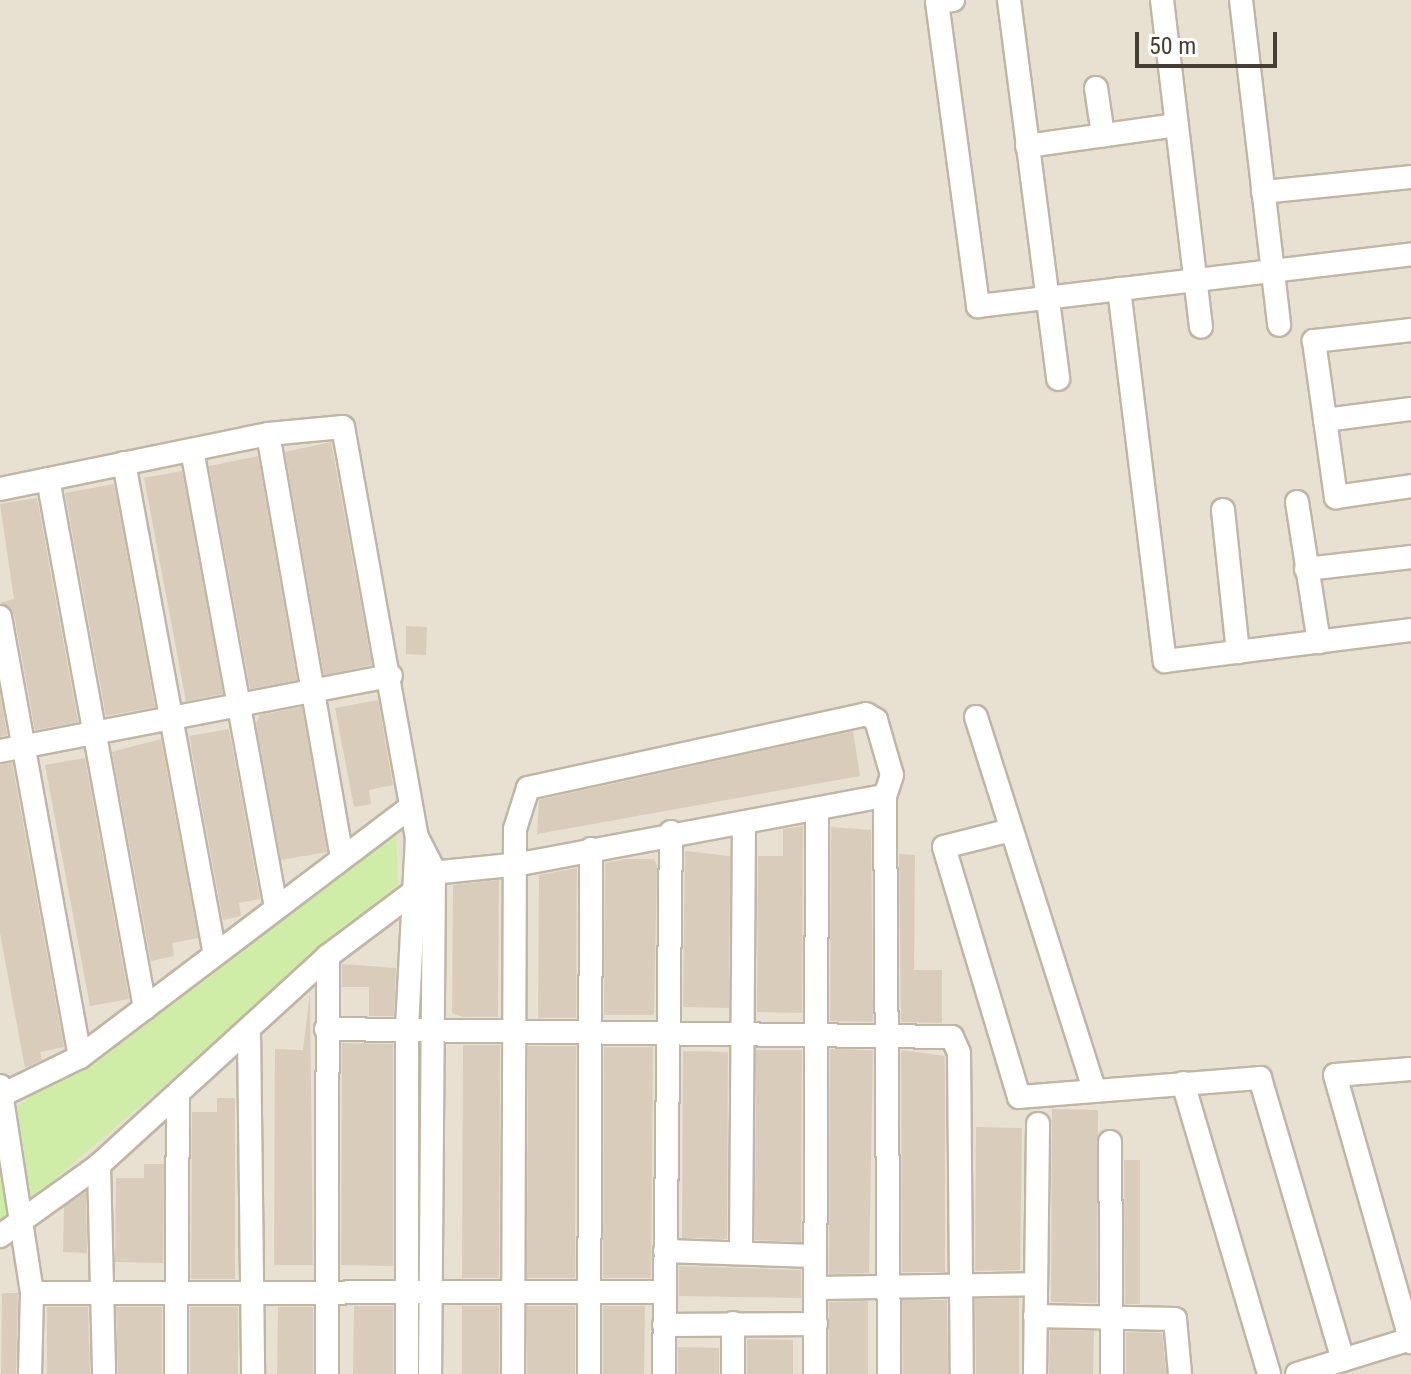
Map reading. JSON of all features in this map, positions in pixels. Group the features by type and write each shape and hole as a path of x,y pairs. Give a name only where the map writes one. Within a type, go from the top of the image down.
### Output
{"street":[{"path":"953,0 937,2 978,306 1411,254"},
{"path":"1009,0 1058,379"},
{"path":"1162,0 1201,327"},
{"path":"1241,0 1279,325"},
{"path":"1096,88 1103,135"},
{"path":"1027,146 1177,125"},
{"path":"1263,192 1411,177"},
{"path":"1119,289 1165,661 1411,630"},
{"path":"1411,330 1314,341 1336,497 1411,486"},
{"path":"1325,420 1411,409"},
{"path":"0,489 268,434 343,427 391,676 409,808 417,837 420,920 431,1030 418,1292 407,1374"},
{"path":"268,434 342,858"},
{"path":"192,450 276,908"},
{"path":"124,463 215,955"},
{"path":"48,479 145,1008"},
{"path":"1297,502 1319,642"},
{"path":"1223,510 1238,652"},
{"path":"1306,569 1411,557"},
{"path":"0,617 80,1057"},
{"path":"0,751 391,676"},
{"path":"513,1374 514,1032 520,864 515,829 530,786 856,716 876,720 892,775 885,796 889,1374"},
{"path":"976,717 1094,1090"},
{"path":"0,1236 23,1216 99,1165 249,1032 328,956 420,880 520,864 671,832 744,823 885,796"},
{"path":"30,1374 32,1293 23,1216 0,1093 80,1057 409,808"},
{"path":"815,1374 817,809"},
{"path":"741,1251 744,823"},
{"path":"1011,830 944,847 1019,1097 1260,1078 1343,1360"},
{"path":"664,1374 661,1292 665,1251 670,1035 671,832"},
{"path":"589,1374 586,1292 591,849"},
{"path":"420,880 420,920 407,1029 418,1292 430,1374"},
{"path":"327,1374 328,956"},
{"path":"326,1029 670,1035 888,1032 945,1035 957,1044 962,1374"},
{"path":"249,1032 255,1289 253,1374"},
{"path":"1297,1374 1411,1340 1335,1075 1411,1069"},
{"path":"1183,1083 1269,1374"},
{"path":"176,1374 178,1096"},
{"path":"1035,1374 1038,1124"},
{"path":"1110,1142 1112,1374"},
{"path":"99,1165 104,1374"},
{"path":"665,1251 741,1251 814,1256"},
{"path":"817,1288 1036,1284"},
{"path":"32,1293 103,1296 255,1289 661,1292"},
{"path":"1035,1316 1175,1319 1180,1374"},
{"path":"733,1323 733,1374"},
{"path":"664,1325 816,1324"}],"shaded area":[{"path":"0,0 1411,0 1411,1374 0,1374"}],"green space":[{"path":"396,826 398,885 0,1226 0,1119"}],"building":[{"path":"331,442 372,665 324,675 285,452"},
{"path":"258,456 297,680 250,689 209,466"},
{"path":"182,471 223,694 186,701 144,478"},
{"path":"114,484 155,707 106,716 65,493"},
{"path":"37,498 78,722 35,730 14,614 0,603 14,599 0,504"},
{"path":"406,626 427,627 426,655 406,654"},
{"path":"0,695 7,735 0,737"},
{"path":"378,700 393,785 369,790 371,804 354,807 335,708"},
{"path":"302,707 327,852 281,860 256,723 260,715"},
{"path":"229,729 260,899 239,903 241,916 223,920 189,736"},
{"path":"853,731 860,776 537,834 539,800"},
{"path":"161,739 198,938 172,943 174,956 151,961 112,752"},
{"path":"85,758 129,999 90,1006 45,765"},
{"path":"12,763 64,1047 40,1052 42,1060 25,1068 0,933 0,765"},
{"path":"803,826 802,1013 757,1012 758,856 783,856 783,829"},
{"path":"831,827 871,830 873,1022 830,1021"},
{"path":"685,851 730,856 729,1008 683,1007"},
{"path":"899,854 915,855 914,970 942,970 942,1023 901,1022"},
{"path":"654,859 657,865 654,1015 604,1015 605,863"},
{"path":"577,868 576,1018 538,1018 539,875"},
{"path":"499,880 498,1017 463,1017 452,1013 453,885"},
{"path":"342,964 396,968 394,1016 369,1016 369,987 342,987"},
{"path":"310,992 313,1265 274,1265 275,1049 303,1050"},
{"path":"342,1043 393,1044 393,1266 341,1265"},
{"path":"463,1045 500,1045 499,1278 462,1278"},
{"path":"528,1046 576,1046 575,1278 527,1278"},
{"path":"604,1047 653,1047 651,1278 603,1278"},
{"path":"830,1049 873,1050 869,1273 829,1274"},
{"path":"756,1050 802,1050 801,1242 755,1240"},
{"path":"901,1050 945,1056 945,1272 902,1272"},
{"path":"683,1051 728,1052 727,1239 682,1238"},
{"path":"217,1098 235,1098 235,1279 191,1279 192,1112 217,1112"},
{"path":"1052,1109 1098,1110 1097,1303 1051,1302"},
{"path":"976,1127 1022,1128 1020,1270 975,1271"},
{"path":"1124,1160 1140,1160 1140,1304 1125,1304"},
{"path":"144,1164 164,1164 163,1263 115,1262 116,1178 144,1178"},
{"path":"86,1192 87,1253 63,1252 64,1207"},
{"path":"679,1266 801,1270 801,1298 679,1296"},
{"path":"2,1293 18,1293 16,1374 1,1374"},
{"path":"1019,1298 1019,1374 976,1374 975,1299"},
{"path":"902,1300 947,1300 948,1374 903,1374"},
{"path":"868,1301 868,1374 829,1374 829,1302"},
{"path":"354,1306 393,1306 393,1374 353,1374"},
{"path":"462,1306 499,1306 499,1374 462,1374"},
{"path":"527,1306 575,1306 575,1374 527,1374"},
{"path":"603,1306 645,1306 644,1374 603,1374"},
{"path":"47,1307 88,1307 90,1374 47,1374"},
{"path":"116,1307 162,1307 162,1374 118,1374"},
{"path":"190,1307 238,1307 238,1374 190,1374"},
{"path":"278,1307 313,1307 313,1374 277,1374"},
{"path":"1050,1330 1094,1331 1093,1374 1049,1374"},
{"path":"1126,1332 1162,1333 1166,1374 1126,1374"},
{"path":"747,1339 793,1340 793,1374 747,1374"},
{"path":"678,1347 719,1348 719,1374 678,1374"}]}
